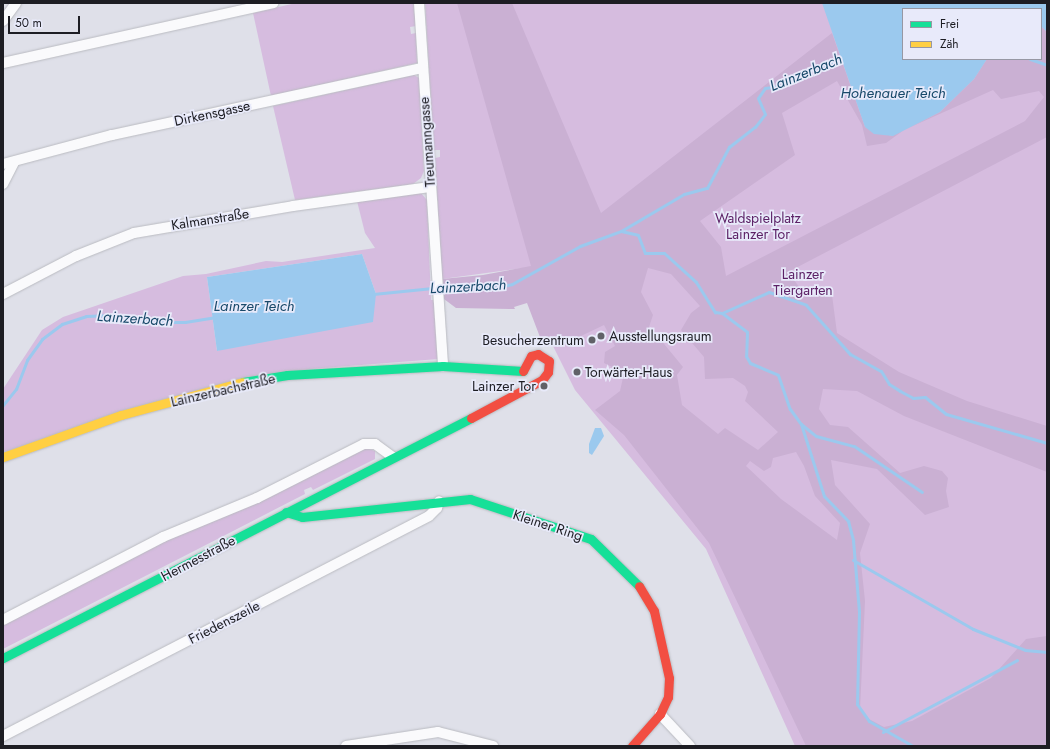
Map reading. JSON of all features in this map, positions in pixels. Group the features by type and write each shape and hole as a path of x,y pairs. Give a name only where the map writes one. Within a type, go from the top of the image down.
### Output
{"street":[{"path":"3,21 16,3"},
{"path":"3,63 273,3"},
{"name":"Treumanngasse","path":"419,3 422,68 438,296 438,366"},
{"name":"Dirkensgasse","path":"3,164 112,135 422,68"},
{"path":"3,184 14,162"},
{"name":"Kalmanstraße","path":"3,294 76,256 134,233 285,207 430,187"},
{"name":"Hermesstraße","path":"3,658 542,380 548,372 549,361 538,354 532,356 523,370"},
{"name":"Lainzerbachstraße","path":"3,457 121,415 244,382 287,375 438,366 523,370"},
{"path":"523,370 528,380 523,390"},
{"name":"Hermesstraße","path":"3,620 163,537 257,498 364,444 375,444 393,456"},
{"name":"Kleiner Ring","path":"286,512 302,517 462,499 478,502 591,539 614,558 636,580 654,611 669,678 668,697 660,714 632,746"},
{"name":"Friedenszeile","path":"3,736 429,516 437,508 439,501"},
{"path":"660,714 690,746"},
{"path":"346,746 438,732 461,742 493,746"}],"green space":[{"path":"296,3 414,3 416,26 410,27 411,34 416,33 417,63 271,96 253,13"},
{"name":"Lainzer Tiergarten","path":"425,3 1047,3 1047,746 795,746 706,549 575,390 553,346 531,267 442,279 435,158 440,157 440,150 434,150"},
{"path":"414,75 419,78 424,171 421,178 413,184 295,200 273,106"},
{"path":"420,192 427,200 431,300 434,300 438,359 310,369 3,452 3,389 42,330 63,317 183,276 206,274 266,261 282,262 375,248 365,233 357,201","holes":["362,254 376,294 217,351 207,277"]},
{"path":"366,448 375,451 375,459 313,490 311,487 304,490 305,494 3,649 3,623 169,538"}],"shaded area":[{"path":"457,3 512,3 601,213 832,33 865,127 892,136 904,130 940,112 974,79 986,60 1042,60 1042,27 1047,32 1047,137 788,272 803,292 832,295 837,333 899,372 967,401 1047,426 1047,472 904,416 857,391 823,389 819,409 830,425 848,427 900,473 924,466 942,471 948,478 946,491 949,507 925,515 877,469 831,460 835,485 870,524 860,553 865,601 860,710 867,718 884,727 912,721 991,678 1026,639 1047,636 1047,746 806,746 709,543 624,435 595,410 620,391 624,373 604,363 605,352 615,346 604,325 558,347 543,345 527,303 514,307 515,309 456,308 444,299 442,279 483,275 531,266","holes":["837,81 862,125 867,146 886,143 904,130 993,90 1001,99 1039,91 1044,97 1025,121 726,276 721,247 700,221 795,155 782,113","648,268 671,274 700,306 691,313 681,330 704,357 705,379 733,378 745,386 748,392 745,401 778,432 758,450 725,428 718,434 682,405 677,375 683,367 660,339 648,330 653,315 641,292","796,452 804,466 815,496 840,523 837,540 781,499 746,466 750,461 764,471 771,467 773,458"]}],"water":[{"name":"Hohenauer Teich","path":"822,3 1047,3 1047,32 1042,27 1042,8 902,8 902,60 986,60 974,79 940,112 893,136 874,134 865,127"},
{"name":"Lainzer Teich","path":"362,254 376,294 373,322 217,351 207,277"},
{"path":"595,428 601,428 604,436 592,455 589,453 589,444"}],"waterway":[{"name":"Lainzerbach","path":"373,294 453,286 492,288 512,284 580,246 621,231 684,194 707,188 729,147 755,127 765,114 758,98 765,88 780,86 801,74 844,57"},
{"path":"1033,60 1047,65"},
{"path":"621,231 638,235 645,253 664,253 696,282 715,312 722,313 769,292 806,305 850,354 881,371 889,384 900,391 913,398 925,397 946,414 1047,443"},
{"path":"722,313 747,332 746,356 750,363 778,375 790,409 801,424 824,496 848,521 853,540 859,611 857,704 869,721 913,746"},
{"name":"Lainzerbach","path":"3,405 16,389 27,360 42,339 62,324 86,316 112,315 158,322 185,322 215,317"},
{"path":"801,424 816,436 854,446 922,492"},
{"path":"853,560 973,629 1025,650 1047,652"},
{"path":"883,732 1017,660"}],"traffic: fast":[{"path":"243,382 287,375 443,366 523,371"},
{"path":"3,658 471,418"},
{"path":"286,512 302,517 470,499 591,539 639,586"}],"traffic: slow":[{"path":"3,457 121,415 243,382"}],"traffic: jam":[{"path":"471,418 542,380 548,372 549,361 538,354 531,356 523,371"},
{"path":"632,746 660,714 668,697 669,678 654,611 639,586"}],"place":[{"name":"Ausstellungsraum","path":"601,336"},
{"name":"Besucherzentrum","path":"592,340"},
{"name":"Torwärter-Haus","path":"577,372"},
{"name":"Lainzer Tor","path":"544,386"}],"park label":[{"name":"Waldspielplatz Lainzer Tor","path":"758,226"}]}
